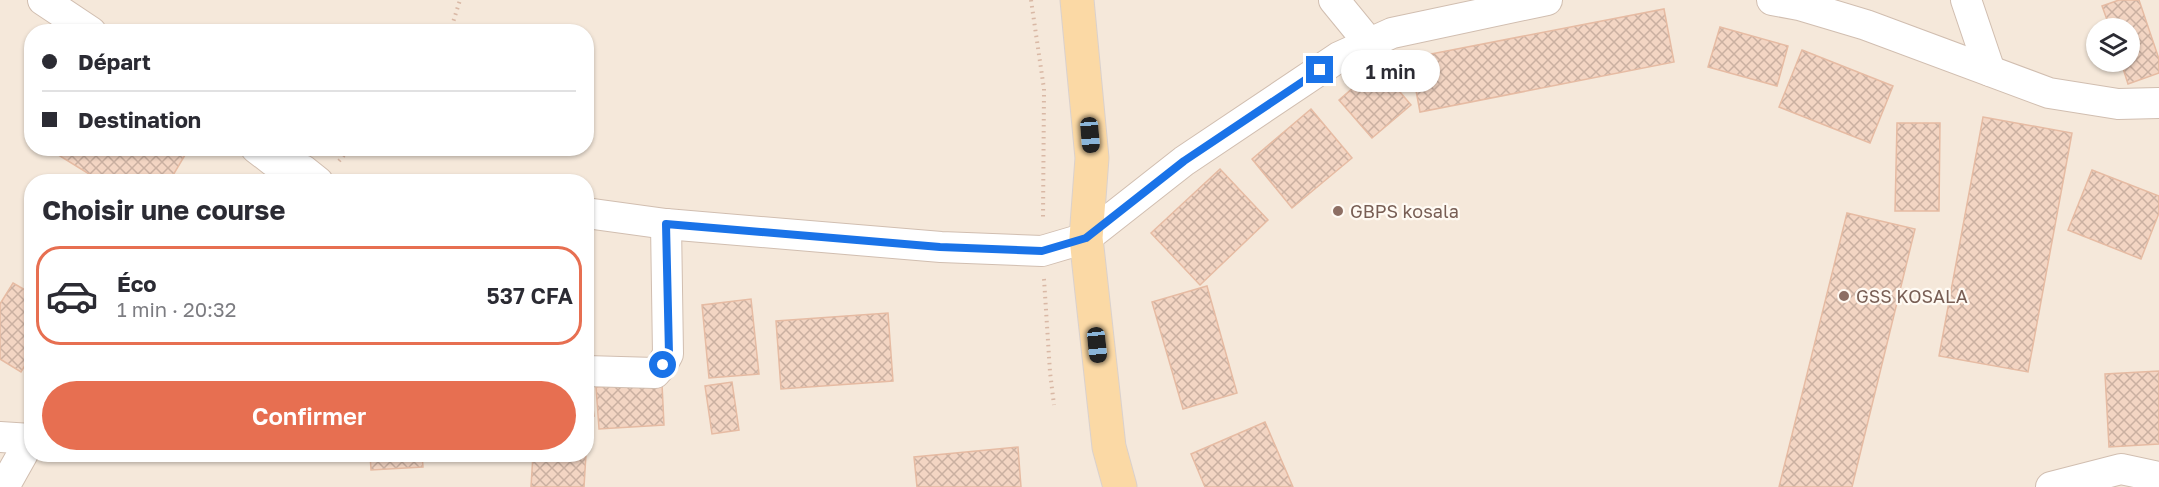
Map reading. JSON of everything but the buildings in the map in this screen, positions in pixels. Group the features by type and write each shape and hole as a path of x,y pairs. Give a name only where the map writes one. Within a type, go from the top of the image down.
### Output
{"main road":[{"path":"1077,0 1092,158 1086,238 1109,447 1120,487"}],"street":[{"path":"44,0 79,24"},
{"path":"1334,0 1370,44"},
{"path":"594,214 666,224 940,247 1042,251 1086,238 1184,161 1339,57 1392,33 1547,0"},
{"path":"1772,0 1798,5 1866,25 2049,93 2118,104 2159,103"},
{"path":"1966,0 1990,71"},
{"path":"267,156 308,174"},
{"path":"594,371 655,373 669,354 666,224"},
{"path":"0,437 24,439"},
{"path":"4,487 24,451"},
{"path":"2051,487 2121,469 2159,477"}],"path":[{"path":"452,24 460,0"},
{"path":"1031,0 1044,88 1042,251 1054,405"}],"shaded area":[{"path":"0,0 2159,0 2159,487 0,487"}],"place":[{"name":"GBPS kosala","path":"1338,211"},
{"name":"GSS KOSALA","path":"1844,296"}],"route":[{"path":"663,365 669,354 666,224 940,247 1042,251 1086,238 1184,161 1320,70"}]}
